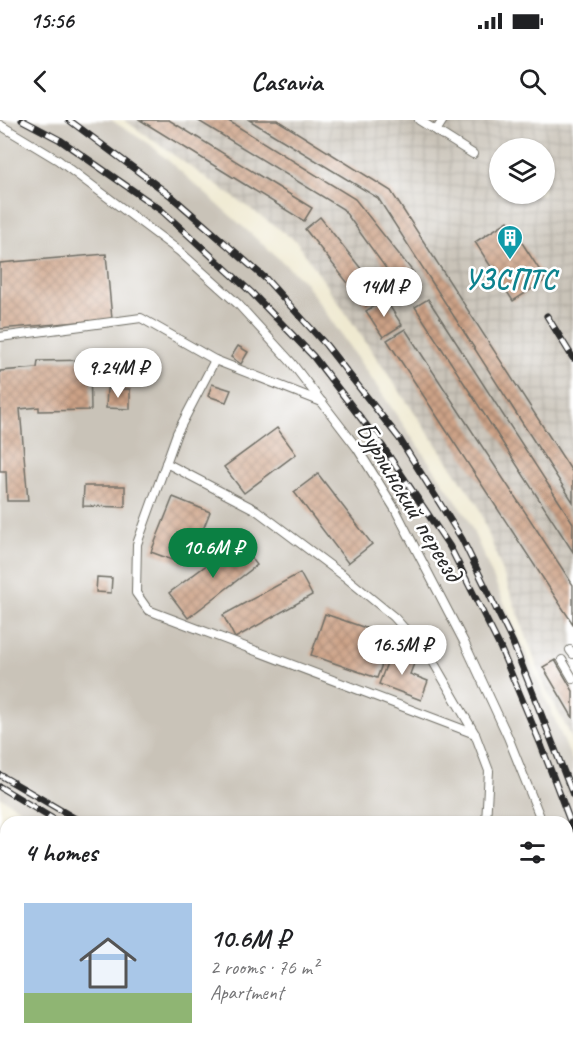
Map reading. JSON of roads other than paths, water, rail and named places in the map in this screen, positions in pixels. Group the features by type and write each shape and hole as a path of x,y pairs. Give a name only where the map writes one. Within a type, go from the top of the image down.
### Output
{"lane":[{"path":"418,120 472,154"},
{"path":"436,131 442,120"},
{"name":"Бурлинский переезд","path":"0,125 58,160 179,251 238,304 291,362 357,448 395,509 464,642 508,737 540,816"},
{"path":"0,337 141,318 215,360 322,403"},
{"path":"215,360 177,433 137,544 136,593 148,610 476,734"},
{"path":"166,463 256,510 394,617 431,658 476,734 489,771 486,816"},
{"path":"562,660 573,679"}],"railway":[{"path":"22,120 60,140 161,210 252,293 313,356 383,447 450,547 500,647 568,816"},
{"path":"69,120 171,196 266,279 326,345 399,438 462,539 513,643 573,795"},
{"path":"547,316 573,358"},
{"path":"0,775 71,816"},
{"path":"0,787 48,816"}],"place":[{"name":"УЗСПТС","path":"510,261"}]}
